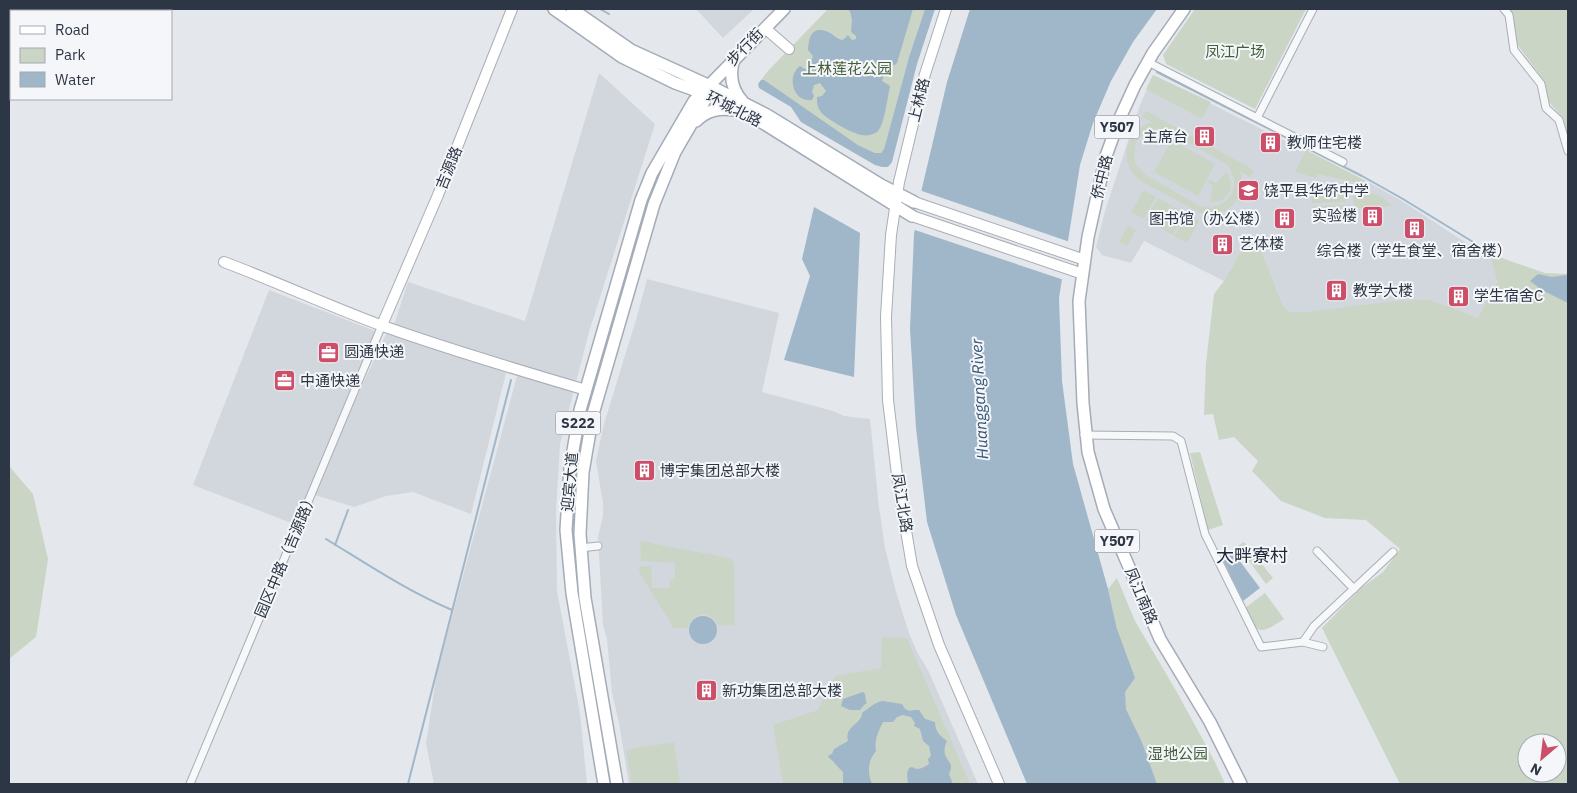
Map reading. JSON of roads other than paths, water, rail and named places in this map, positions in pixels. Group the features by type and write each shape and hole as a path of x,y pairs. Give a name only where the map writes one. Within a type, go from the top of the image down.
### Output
{"main road":[{"name":"吉源路","path":"382,325 426,225 512,9"},
{"name":"环城北路","path":"554,9 622,57 675,83 708,90"},
{"name":"环城北路","path":"572,9 631,50 744,108 767,115 881,185 914,202"},
{"name":"步行街","path":"708,90 735,58 784,9"},
{"name":"上林路","path":"895,206 925,74 946,9"},
{"name":"侨中路","path":"1083,274 1088,237 1106,156 1122,113 1148,62 1184,9"},
{"path":"766,29 789,49"},
{"path":"688,129 699,118 712,110 744,108 732,83 731,70 735,58"},
{"name":"迎宾大道","path":"617,784 585,592 580,534 583,472 593,414 654,204 675,152 708,90"},
{"name":"迎宾大道","path":"604,784 572,593 566,530 570,468 580,410 641,200 652,174 694,101 708,90"},
{"name":"环城北路","path":"744,108 771,128 912,216"},
{"path":"914,202 1085,260"},
{"name":"凤江北路","path":"895,206 891,235 886,317 888,400 898,484 912,566 940,645 999,784"},
{"path":"912,216 1083,274"},
{"path":"224,262 382,325 507,367 586,390"},
{"name":"凤江南路","path":"1083,274 1079,302 1082,403 1088,452 1104,509 1160,639 1210,722 1240,784"},
{"path":"594,364 607,368"},
{"path":"575,440 588,442"},
{"path":"568,509 581,510"},
{"path":"572,593 585,592"}],"street":[{"path":"1258,118 1313,9"},
{"path":"1504,9 1508,15 1514,50 1541,84 1546,108 1560,120 1568,151"},
{"path":"1148,62 1343,162"},
{"name":"园区中路（吉源路）","path":"190,784 382,325"},
{"path":"1081,435 1173,436 1181,441 1205,534 1261,647 1303,642 1324,647"},
{"path":"579,548 598,546"},
{"path":"1317,551 1354,589"},
{"path":"1303,642 1312,628 1393,552"}],"water":[{"name":"上林莲花公园","path":"846,9 913,9 897,63 887,66 882,81 890,87 882,124 877,132 870,135 858,134 846,129 821,112 817,97 822,96 826,91 820,83 814,85 812,100 805,100 800,97 794,88 793,76 796,70 800,66 805,69 809,68 813,56 808,50 808,45 814,31 822,30 843,40 848,35 852,40 856,39 856,36 851,32 852,20 850,11"},
{"path":"925,9 935,9 917,64 892,162 888,167 875,165 801,122 791,107 759,88 758,84 761,80 764,80 858,145 875,153 881,153 884,149 909,57"},
{"name":"Huanggang River","path":"970,9 1157,9 1133,42 1111,81 1093,123 1080,165 1059,298 1062,381 1073,464 1108,589 1117,629 1135,678 1125,692 1126,709 1142,742 1157,784 1027,784 956,615 927,522 916,428 910,329 914,234 922,188 947,82"},
{"path":"814,207 860,233 854,377 784,360 810,276 802,259"},
{"path":"1538,274 1552,277 1568,274 1568,303 1542,290 1530,281"},
{"path":"1233,552 1260,588 1243,601 1223,560"},
{"path":"703,616 713,620 717,630 713,640 703,644 693,640 689,630 693,620"},
{"path":"863,692 867,703 860,710 850,710 841,706 843,699"},
{"path":"883,701 902,704 905,709 910,711 919,710 925,719 935,722 938,733 947,741 945,752 951,765 949,774 953,784 908,784 907,774 909,768 919,769 924,767 929,764 928,759 931,756 929,746 923,741 920,729 914,726 915,723 911,717 903,715 897,717 893,722 883,722 876,740 876,751 871,758 869,767 872,784 843,784 843,772 828,757 834,749 848,741 848,732 859,720 862,713"}],"waterway":[{"path":"600,9 609,14"},
{"path":"1157,72 1362,176 1491,253"},
{"path":"408,784 511,380"},
{"path":"335,545 348,510"},
{"path":"326,539 403,586 452,610"}],"place":[{"name":"主席台","path":"1204,137"},
{"name":"教师住宅楼","path":"1271,143"},
{"name":"饶平县华侨中学","path":"1248,191"},
{"name":"实验楼","path":"1373,216"},
{"name":"图书馆（办公楼）","path":"1285,219"},
{"name":"综合楼（学生食堂、宿舍楼）","path":"1414,228"},
{"name":"艺体楼","path":"1223,244"},
{"name":"教学大楼","path":"1337,291"},
{"name":"学生宿舍C","path":"1458,296"},
{"name":"圆通快递","path":"328,352"},
{"name":"中通快递","path":"284,381"},
{"name":"博宇集团总部大楼","path":"644,471"},
{"name":"新功集团总部大楼","path":"706,691"}],"district":[{"name":"大畔寮村","path":"1252,556"}],"park label":[{"name":"凤江广场","path":"1235,52"},
{"name":"湿地公园","path":"1178,754"}]}
